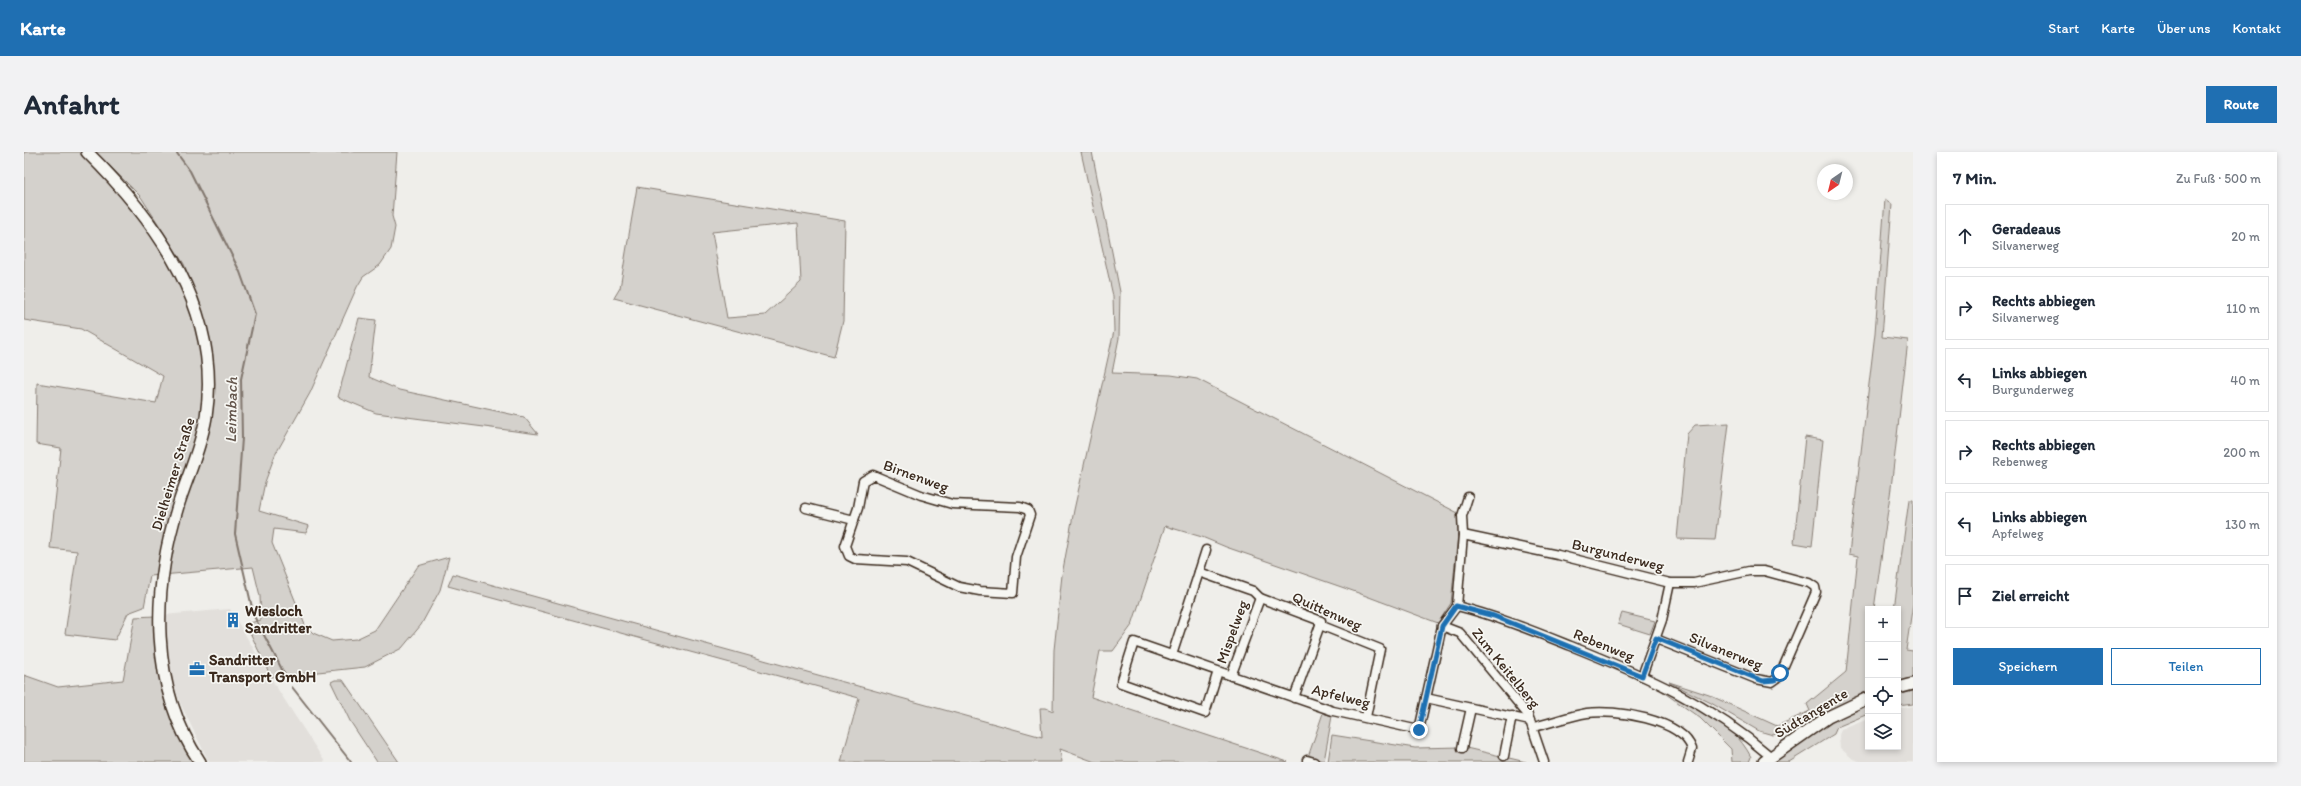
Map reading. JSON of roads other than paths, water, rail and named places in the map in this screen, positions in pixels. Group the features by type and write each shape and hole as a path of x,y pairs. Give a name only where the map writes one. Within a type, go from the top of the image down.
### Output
{"main road":[{"name":"Dielheimer Straße","path":"87,152 120,185 167,247 187,285 204,342 207,380 206,417 164,558 159,606 159,630 168,691 179,722 200,762"},
{"path":"1901,687 1913,684"},
{"name":"Südtangente","path":"1767,759 1828,717 1865,699"}],"street":[{"name":"Birnenweg","path":"873,475 921,495 952,504 1020,507 1028,510 1030,515 1016,557 1013,593 980,591 959,587 907,562 855,559 849,556 845,546 854,520 864,481 873,475"},
{"path":"1456,606 1463,535 1462,516 1468,497"},
{"path":"806,508 854,520"},
{"name":"Burgunderweg","path":"1463,535 1558,555 1670,583 1656,638 1642,676"},
{"path":"1172,655 1206,550"},
{"name":"Silvanerweg","path":"1656,638 1756,679 1772,682 1778,677 1816,592 1816,587 1809,583 1764,571 1749,571 1694,583 1670,583"},
{"name":"Quittenweg","path":"1199,572 1253,591 1260,598 1321,621 1320,625 1380,649 1366,717"},
{"name":"Mispelweg","path":"1231,676 1260,598"},
{"name":"Apfelweg","path":"1218,671 1205,712 1121,683 1134,642 1218,671 1294,698 1333,711 1366,717 1419,730 1442,626 1456,606"},
{"name":"Rebenweg","path":"1456,606 1494,616 1642,676 1681,694 1717,714 1767,759"},
{"path":"1294,698 1320,625"},
{"name":"Zum Keitelberg","path":"1442,626 1460,633 1511,694 1532,724 1544,762"},
{"path":"1426,698 1512,716 1532,724 1587,713 1608,712 1645,717 1666,726 1686,738 1692,749 1688,762"},
{"path":"1462,748 1471,708"},
{"path":"1504,756 1512,716"}],"waterway":[{"name":"Leimbach","path":"176,152 190,171 240,272 255,314 241,379 242,438 235,534 254,616 287,679"},
{"name":"Leimbach","path":"292,687 351,762"}],"place":[{"name":"Wiesloch Sandritter","path":"233,620"},
{"name":"Sandritter Transport GmbH","path":"197,669"}]}
